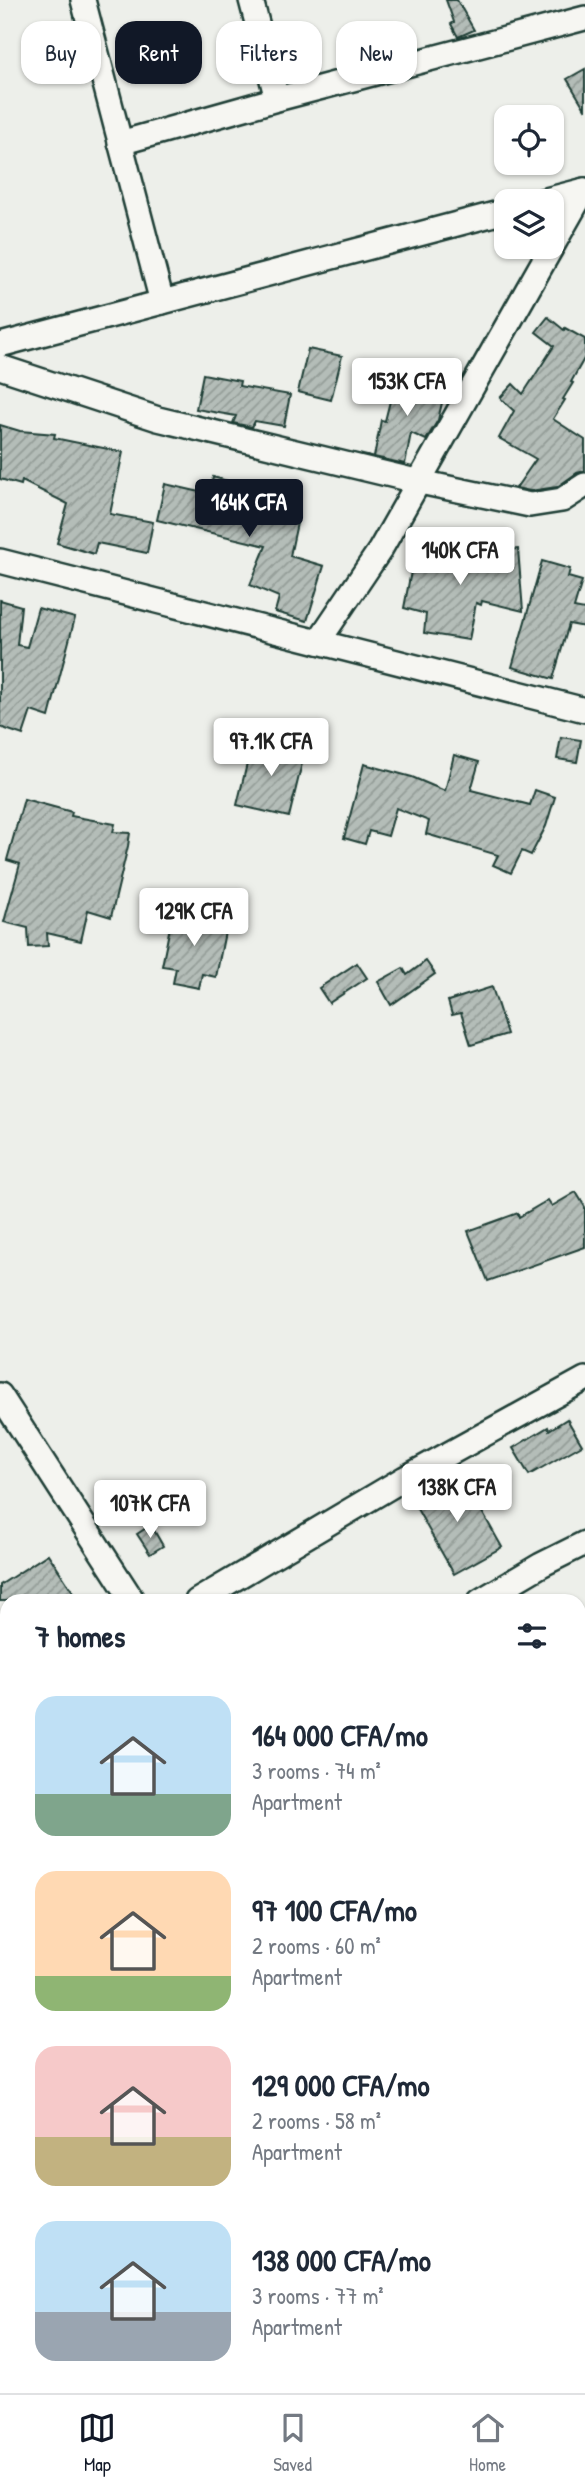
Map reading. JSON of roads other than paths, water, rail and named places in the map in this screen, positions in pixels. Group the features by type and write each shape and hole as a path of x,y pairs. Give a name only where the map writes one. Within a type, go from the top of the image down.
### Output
{"street":[{"path":"83,0 162,302"},
{"path":"251,0 277,99"},
{"path":"120,143 585,18"},
{"path":"564,195 584,190"},
{"path":"318,642 380,550 584,190"},
{"path":"0,345 494,214"},
{"path":"0,367 158,418 420,482 530,505 562,500 585,485"},
{"path":"0,561 585,710"},
{"path":"209,1594 405,1478 585,1379"},
{"path":"0,1395 128,1594"},
{"path":"493,1594 585,1543"}]}
